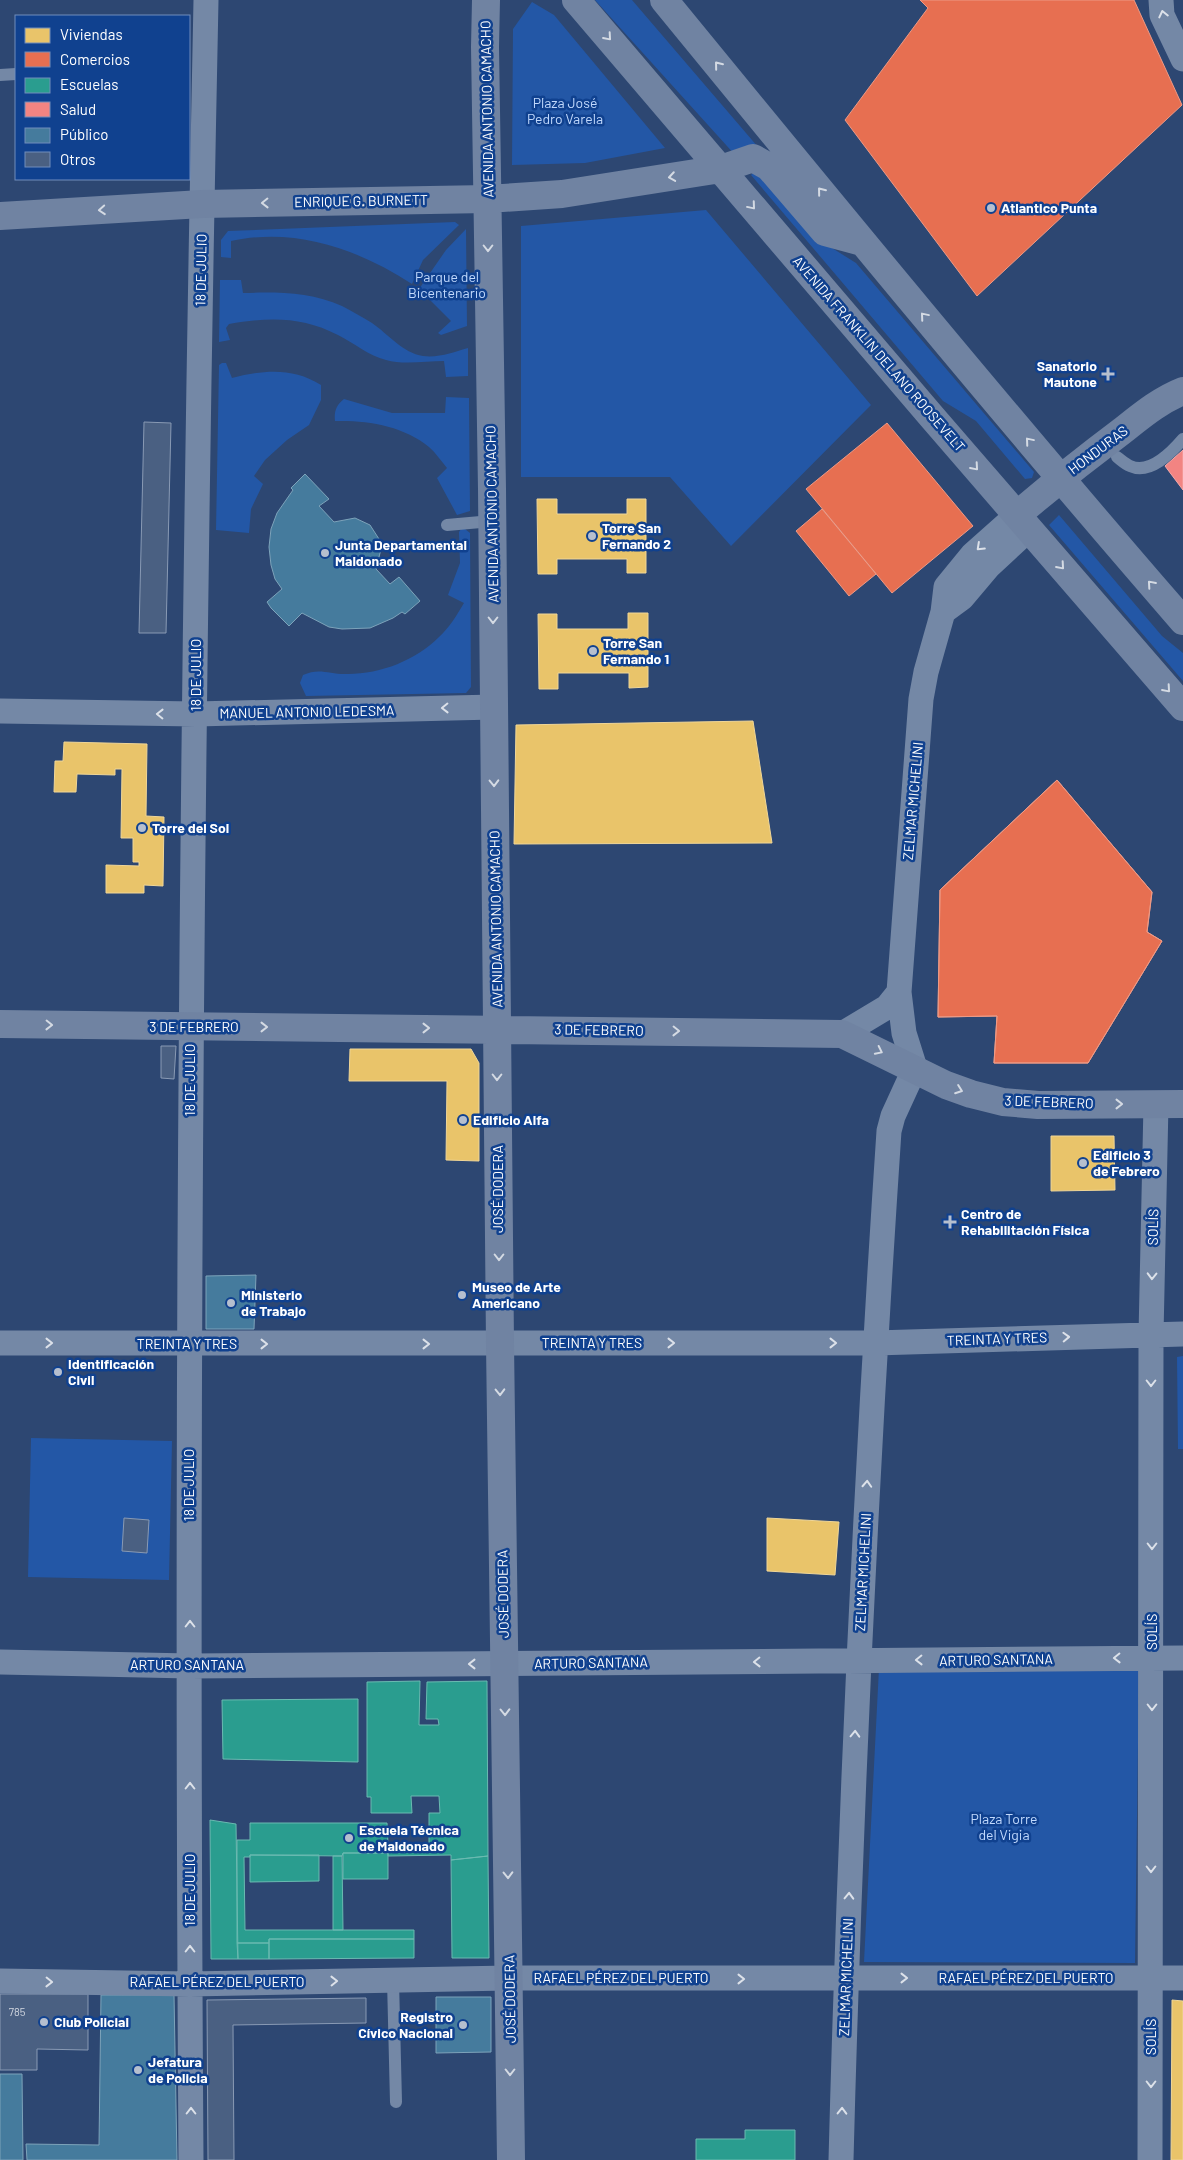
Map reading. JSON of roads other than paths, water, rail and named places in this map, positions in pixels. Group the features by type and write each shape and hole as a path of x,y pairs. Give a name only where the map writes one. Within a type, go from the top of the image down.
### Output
{"street":[{"name":"18 DE JULIO","path":"191,2160 190,1026 206,0"},
{"name":"AVENIDA ANTONIO CAMACHO","path":"486,0 485,47 497,1028"},
{"name":"AVENIDA FRANKLIN DELANO ROOSEVELT","path":"576,0 1183,707"},
{"path":"664,0 862,242 1066,486 1183,620"},
{"path":"1161,0 1162,15 1181,50"},
{"name":"ENRIQUE G. BURNETT","path":"0,216 202,204 488,199 562,194 721,168 753,158 769,167 825,232 862,242"},
{"name":"HONDURAS","path":"1023,522 1168,397 1183,391"},
{"name":"HONDURAS","path":"1066,486 1117,457 1175,409 1183,398"},
{"name":"ZELMAR MICHELINI","path":"841,2160 858,1661 875,1343 889,1131 893,1116 915,1068 904,1032 899,992 921,699 926,672 943,612 962,598 1023,522"},
{"name":"MANUEL ANTONIO LEDESMA","path":"0,711 196,714 494,707"},
{"path":"842,1034 887,1007 899,992"},
{"name":"3 DE FEBRERO","path":"0,1024 497,1028 842,1034 915,1068 946,1085 1003,1102 1038,1105 1183,1104"},
{"name":"JOSÉ DODERA","path":"497,1028 511,2160"},
{"name":"SOLÍS","path":"1150,2160 1151,1335 1156,1104"},
{"name":"TREINTA Y TRES","path":"0,1343 875,1343 1183,1334"},
{"name":"ARTURO SANTANA","path":"0,1662 190,1666 1183,1658"},
{"name":"RAFAEL PÉREZ DEL PUERTO","path":"0,1981 190,1984 510,1978 1183,1978"}],"lane":[{"path":"0,75 15,74"},
{"path":"1117,457 1131,467 1151,466 1170,454 1183,439"},
{"path":"446,525 492,521"},
{"path":"393,1980 396,2102"}],"place":[{"name":"Atlantico Punta","path":"991,208"},
{"name":"Sanatorio Mautone","path":"1108,374"},
{"name":"Torre San Fernando 2","path":"592,536"},
{"name":"Junta Departamental Maldonado","path":"325,553"},
{"name":"Torre San Fernando 1","path":"593,651"},
{"name":"Torre del Sol","path":"142,828"},
{"name":"Edificio Alfa","path":"463,1120"},
{"name":"Edificio 3 de Febrero","path":"1083,1163"},
{"name":"Centro de Rehabilitación Física","path":"950,1222"},
{"name":"Museo de Arte Americano","path":"462,1295"},
{"name":"Ministerio de Trabajo","path":"231,1303"},
{"name":"Identificación Civil","path":"58,1372"},
{"name":"Escuela Técnica de Maldonado","path":"349,1838"},
{"name":"Club Policial","path":"44,2022"},
{"name":"Registro Cívico Nacional","path":"463,2025"},
{"name":"Jefatura de Policia","path":"138,2070"}],"park label":[{"name":"Plaza José Pedro Varela","path":"565,112"},
{"name":"Parque del Bicentenario","path":"447,286"},
{"name":"Plaza Torre del Vigia","path":"1004,1828"}]}
